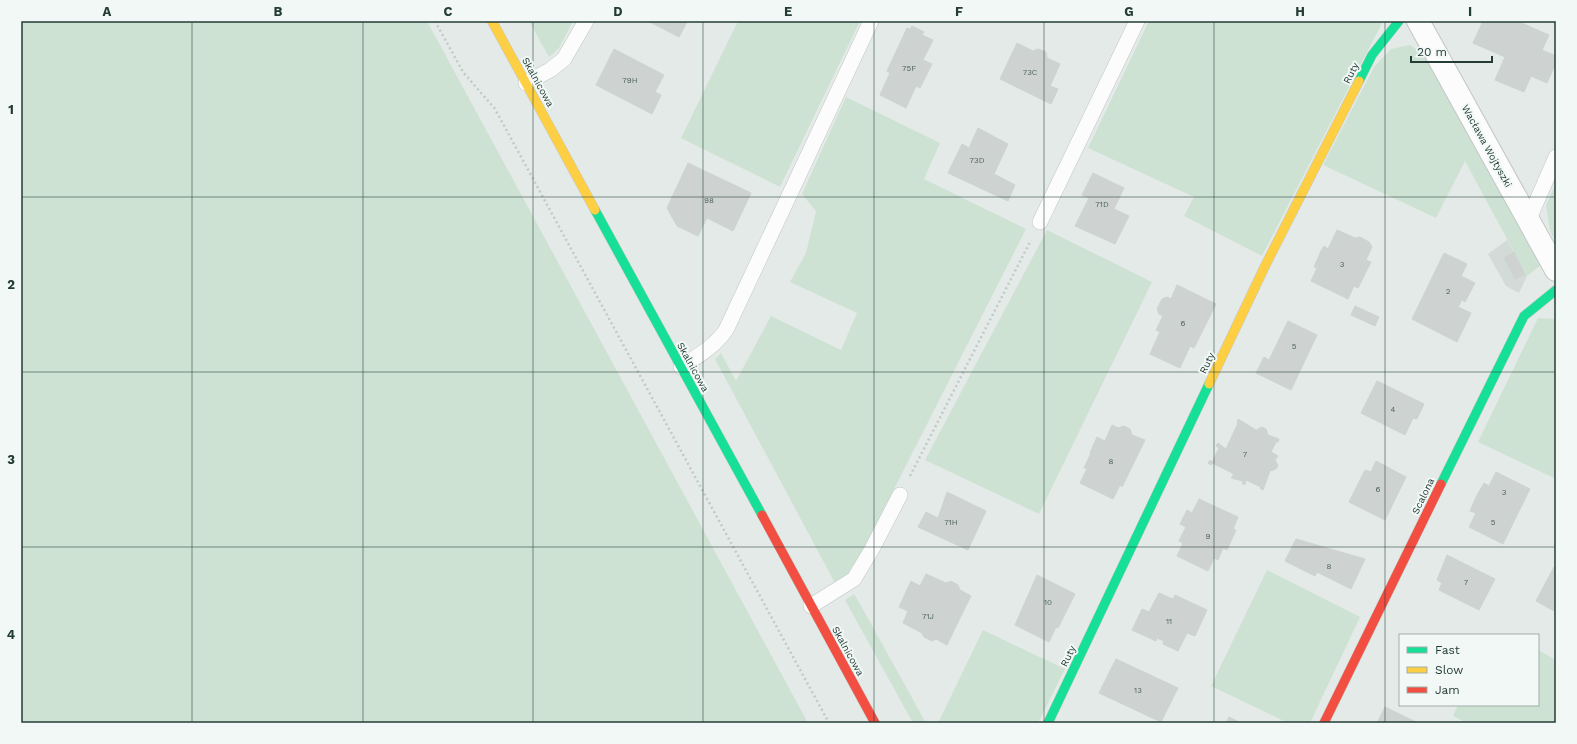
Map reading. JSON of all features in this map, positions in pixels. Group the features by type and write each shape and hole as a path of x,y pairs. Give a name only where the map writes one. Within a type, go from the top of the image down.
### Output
{"street":[{"name":"Skalnicowa","path":"492,21 875,723"},
{"name":"Ruty","path":"1048,723 1269,259 1372,55 1399,21"},
{"name":"Wacława Wojtyszki","path":"1418,21 1556,270"},
{"name":"Scalona","path":"1324,723 1524,316 1556,290"}],"lane":[{"path":"526,83 550,70 564,59 586,21"},
{"path":"680,367 704,353 726,330 871,21"},
{"path":"1040,222 1137,21"},
{"path":"1528,221 1556,158"},
{"path":"811,606 854,579 872,549 900,495"}],"path":[{"path":"435,21 463,72 495,109 829,723"},
{"path":"900,495 1040,222"}],"shaded area":[{"path":"1507,240 1527,276 1519,293 1506,286 1488,254"}],"green space":[{"path":"21,21 427,21 808,723 21,723"},
{"path":"529,21 573,21 559,48 549,57"},
{"path":"738,21 860,21 780,187 681,138"},
{"path":"1149,21 1383,21 1262,256 1184,216 1194,197 1088,148"},
{"path":"1410,45 1427,57 1541,265 1527,276 1465,161 1436,218 1323,165 1374,67 1391,49"},
{"path":"846,97 940,143 924,179 1026,229 854,568 849,576 835,583 715,359 721,353 736,381 771,316 841,350 857,313 790,282 806,253 816,211 802,194"},
{"path":"1556,183 1556,244 1550,231 1546,205"},
{"path":"1047,230 1152,282 1039,514 925,460"},
{"path":"1538,318 1556,319 1556,479 1478,442"},
{"path":"1267,570 1360,617 1310,723 1288,723 1211,686"},
{"path":"854,594 926,723 913,723 845,600"},
{"path":"983,630 1065,669 1038,723 938,723"},
{"path":"1539,651 1556,660 1556,723 1467,723 1453,716 1458,706 1539,706"}],"building":[{"path":"648,21 685,21 687,22 679,37"},
{"path":"1483,21 1517,21 1549,35 1542,50 1556,56 1556,63 1547,83 1531,76 1524,92 1495,80 1505,57 1473,43"},
{"path":"912,26 924,32 922,35 933,40 923,60 932,64 920,88 916,86 906,108 880,95 890,73 887,71 907,28 910,29"},
{"path":"1017,43 1033,51 1038,49 1046,52 1047,58 1060,64 1050,86 1058,89 1051,104 1000,79"},
{"path":"614,49 664,75 655,92 661,95 652,114 596,85"},
{"path":"978,128 1008,144 994,174 1015,185 1008,201 948,173 962,144 969,148"},
{"path":"688,163 751,193 733,231 707,218 698,236 677,226 667,208"},
{"path":"1093,173 1124,188 1114,209 1129,216 1115,244 1075,226 1089,198 1082,195"},
{"path":"1337,230 1355,238 1360,237 1369,242 1372,247 1366,260 1371,262 1358,288 1354,286 1348,299 1311,281 1317,268 1314,267 1321,251 1324,246 1328,249"},
{"path":"1514,252 1525,274 1515,279 1504,258"},
{"path":"1444,253 1467,264 1461,276 1475,283 1465,302 1462,300 1458,307 1471,313 1457,342 1412,319"},
{"path":"1177,285 1216,304 1194,348 1190,346 1180,368 1150,354 1160,332 1156,330 1163,316 1159,314 1157,309 1162,299 1167,297 1171,299"},
{"path":"1355,306 1379,317 1375,326 1351,315"},
{"path":"1288,321 1317,335 1291,390 1256,373 1264,357 1269,360"},
{"path":"1377,381 1424,404 1417,419 1413,418 1405,435 1361,413"},
{"path":"1238,419 1256,430 1262,427 1266,429 1268,435 1279,439 1271,452 1278,456 1275,460 1278,465 1276,469 1270,471 1263,490 1260,488 1261,487 1246,480 1245,485 1242,483 1243,481 1231,478 1234,474 1212,463 1211,465 1208,463 1210,460 1212,462 1219,448 1216,446 1218,443 1226,449 1238,423"},
{"path":"1112,425 1118,428 1124,426 1130,429 1132,435 1145,440 1122,487 1120,485 1113,499 1080,483 1087,469 1084,468 1097,437 1105,441"},
{"path":"1376,461 1406,477 1385,520 1349,502 1365,470 1371,472"},
{"path":"1496,472 1530,489 1516,517 1476,497 1484,483 1489,486"},
{"path":"947,492 986,511 968,550 918,527 926,512 938,518"},
{"path":"1476,497 1516,517 1503,544 1469,527 1476,513 1470,511"},
{"path":"1199,499 1238,517 1233,529 1236,530 1227,550 1223,548 1218,560 1214,558 1208,571 1177,556 1183,543 1179,541 1186,527 1180,524 1187,510 1192,513"},
{"path":"1296,539 1365,559 1351,589 1317,572 1315,576 1285,561"},
{"path":"1447,555 1495,579 1479,610 1439,590 1442,583 1437,580"},
{"path":"1554,567 1556,568 1556,612 1536,601"},
{"path":"926,574 946,583 951,581 958,585 960,590 971,596 959,620 905,594 911,581 920,586"},
{"path":"1037,575 1075,594 1058,628 1056,627 1049,642 1015,625"},
{"path":"1159,593 1173,599 1175,595 1207,610 1195,636 1187,633 1178,651 1163,644 1164,641 1157,638 1156,641 1132,630 1142,609 1149,612"},
{"path":"905,594 959,620 947,645 936,639 932,641 924,637 922,633 903,623 908,611 899,607"},
{"path":"1116,659 1178,688 1161,722 1099,693"},
{"path":"1385,707 1418,723 1377,723"},
{"path":"1229,717 1241,723 1226,723"}],"traffic: fast":[{"path":"1359,81 1372,55 1399,21"},
{"path":"595,210 762,515"},
{"path":"1441,484 1524,316 1556,290"},
{"path":"1048,723 1209,384"}],"traffic: slow":[{"path":"492,21 595,210"},
{"path":"1209,384 1265,266 1359,81"}],"traffic: jam":[{"path":"1324,723 1441,484"},
{"path":"762,515 875,723"}]}
